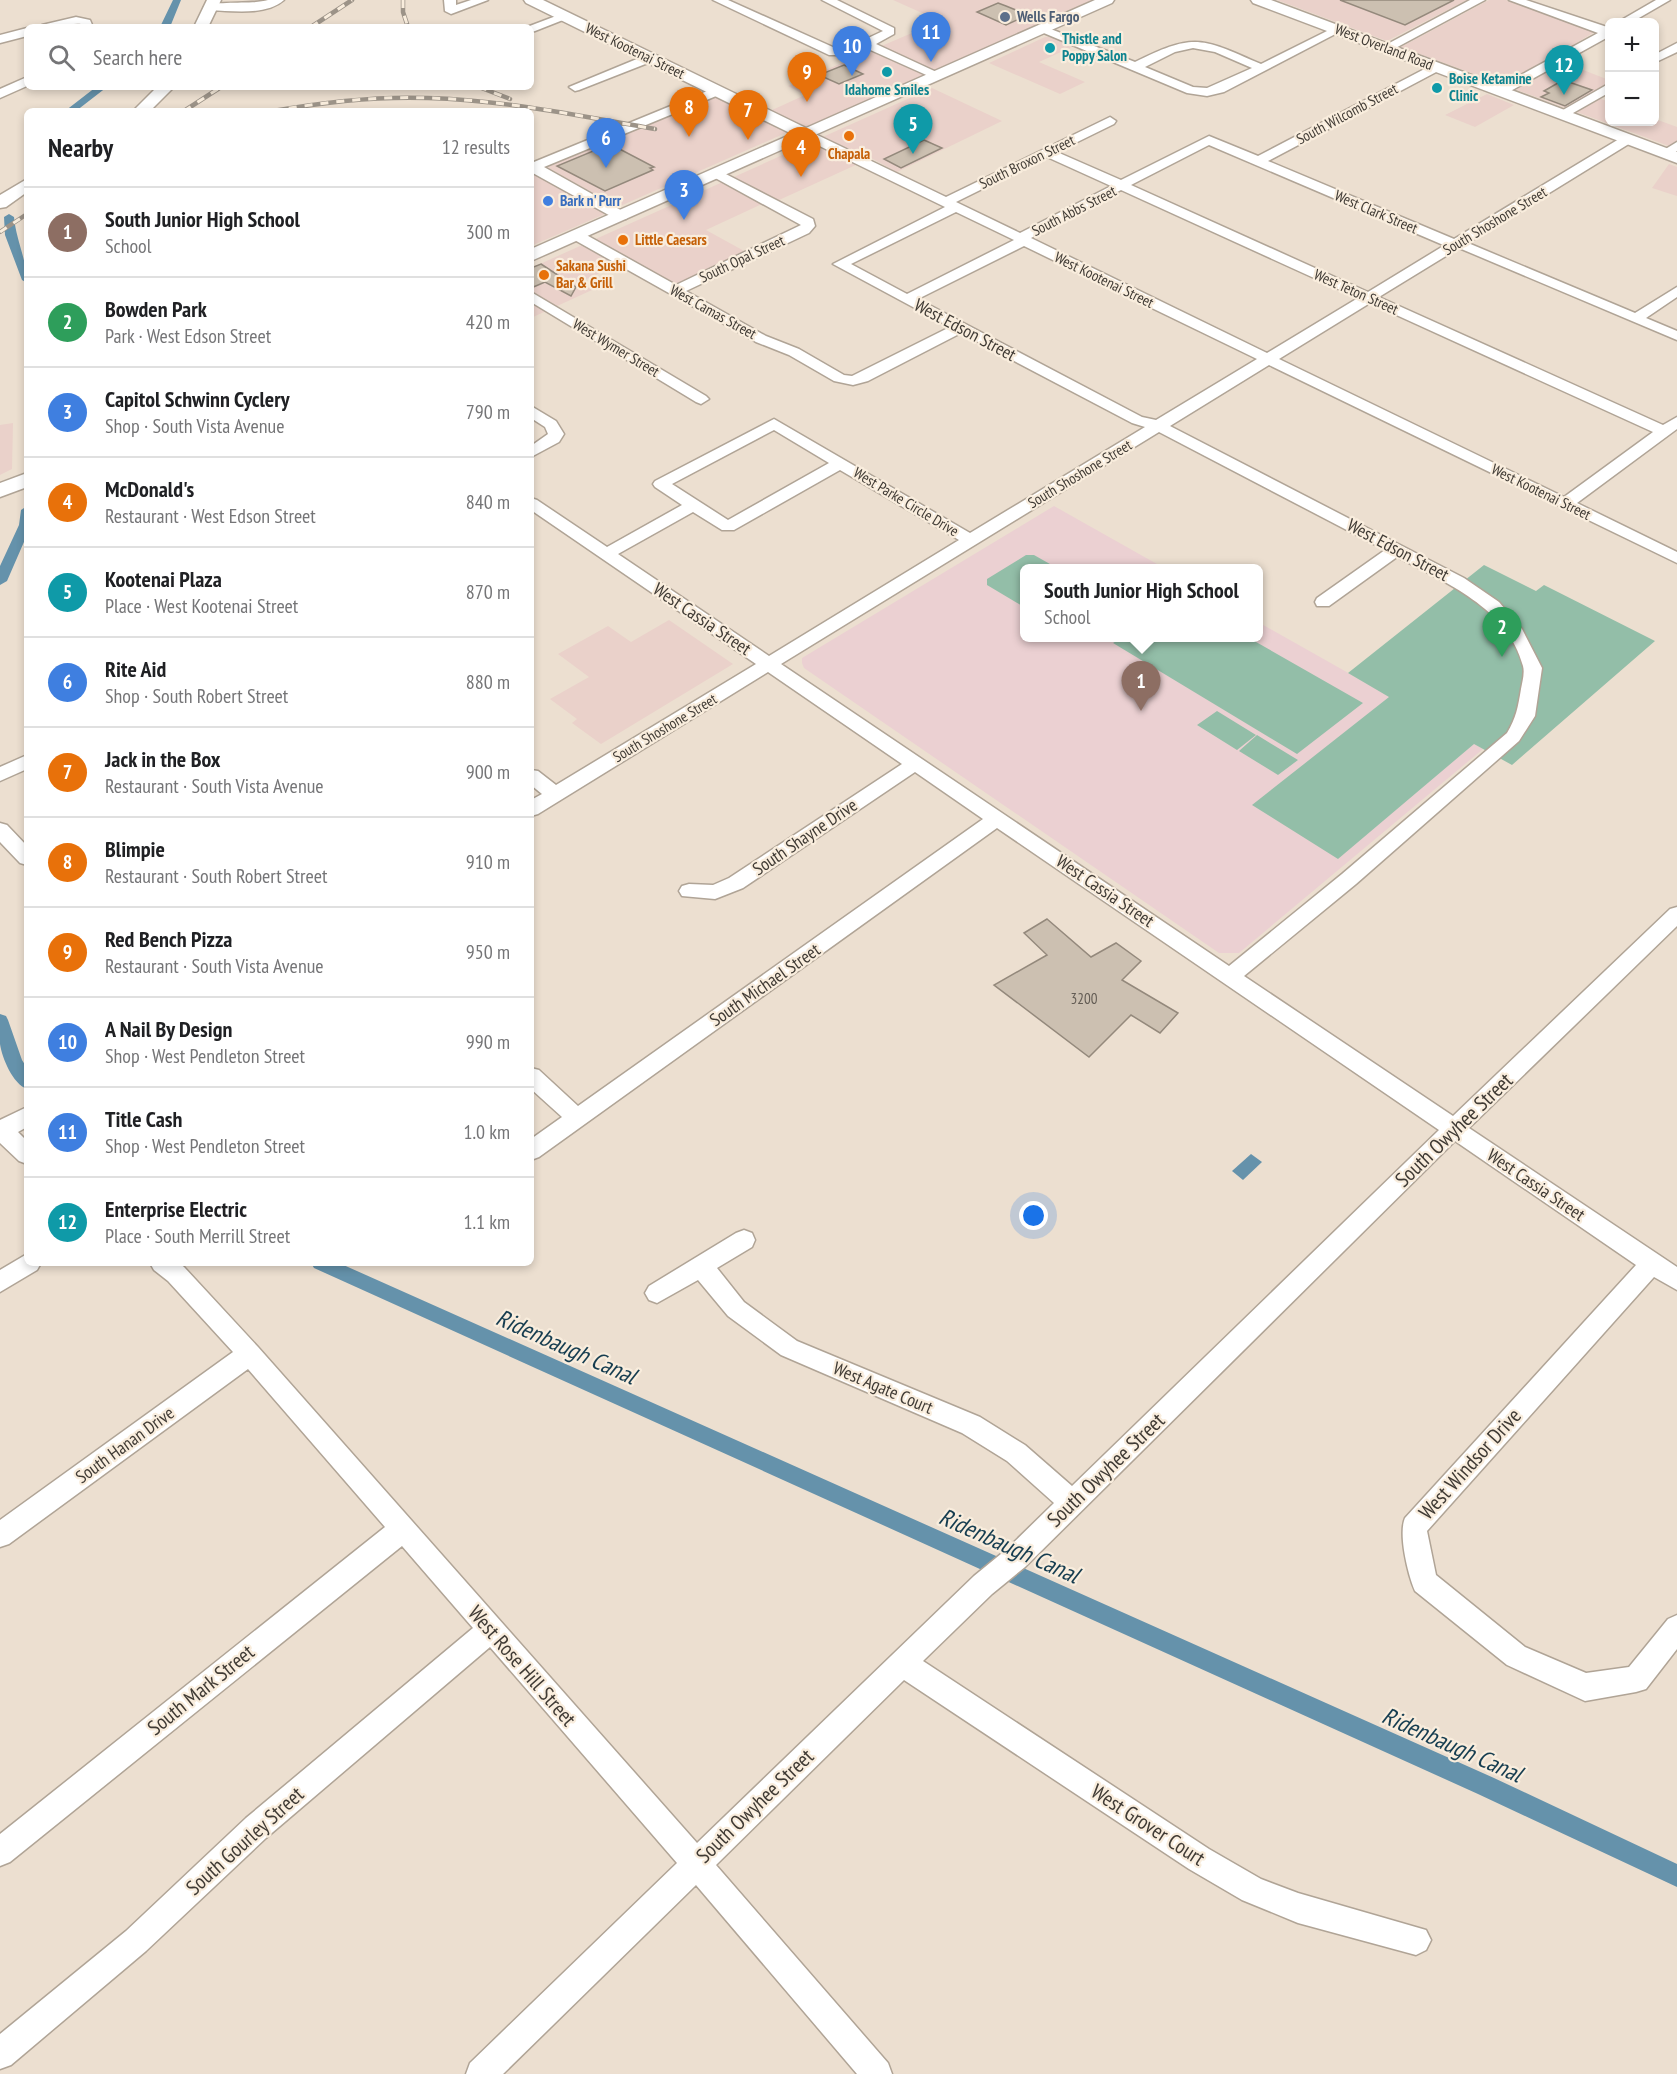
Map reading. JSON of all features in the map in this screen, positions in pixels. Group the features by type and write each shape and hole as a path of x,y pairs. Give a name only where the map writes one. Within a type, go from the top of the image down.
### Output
{"main road":[{"name":"West Kootenai Street","path":"531,0 806,134"},
{"path":"534,255 1107,0"},
{"name":"West Overland Road","path":"1258,0 1628,139 1673,152"},
{"path":"202,24 212,3"},
{"path":"130,108 149,90"},
{"path":"144,108 163,90"},
{"path":"2,201 24,186"},
{"path":"2,201 24,195"}],"street":[{"path":"212,3 254,7 278,0"},
{"path":"451,6 480,0"},
{"path":"730,2 833,52 849,51 891,30 828,0"},
{"path":"1386,48 1479,0"},
{"path":"1515,0 1605,30"},
{"path":"1631,18 1664,0"},
{"path":"534,28 564,16"},
{"path":"59,24 76,20 86,24"},
{"path":"1043,29 1191,90 1207,92 1220,88 1337,30"},
{"path":"0,39 24,33"},
{"path":"1501,92 1605,33"},
{"path":"866,44 937,75"},
{"path":"1135,67 1179,47 1193,44 1212,48 1261,68"},
{"path":"1659,57 1677,47"},
{"path":"575,87 649,58"},
{"name":"South Wilcomb Street","path":"1258,161 1436,67"},
{"path":"0,94 24,82"},
{"path":"1562,114 1605,90"},
{"path":"534,166 717,91"},
{"name":"South Broxon Street","path":"840,264 1047,152 1110,121"},
{"name":"West Kootenai Street","path":"806,134 1677,558"},
{"name":"South Shoshone Street","path":"534,807 1628,139"},
{"name":"West Clark Street","path":"1209,140 1446,242 1458,243 1677,336"},
{"name":"South Abbs Street","path":"907,299 1022,241 1028,234 1209,140"},
{"name":"West Teton Street","path":"1047,152 1369,298 1671,426"},
{"path":"534,168 621,216"},
{"name":"South Opal Street","path":"675,291 804,230 808,226 808,222 716,174"},
{"name":"West Camas Street","path":"576,235 761,339 794,352 839,378 853,381 863,378 960,328"},
{"name":"West Edson Street","path":"840,264 1137,420 1159,426 1458,582 1493,606 1516,633 1533,668 1526,716 1513,737 1230,976"},
{"path":"1636,318 1677,291"},
{"name":"West Wymer Street","path":"534,298 701,399"},
{"path":"534,413 551,424 556,434 554,440 534,450"},
{"name":"West Parke Circle Drive","path":"841,464 728,527 662,484 774,424 971,541"},
{"path":"1565,504 1671,426"},
{"name":"West Cassia Street","path":"534,505 1677,1280"},
{"path":"606,554 694,505"},
{"path":"1323,602 1396,550"},
{"path":"0,775 24,763"},
{"name":"South Shayne Drive","path":"688,891 715,892 736,883 916,763"},
{"path":"534,778 555,795"},
{"name":"South Michael Street","path":"534,1149 998,818"},
{"path":"0,830 24,855"},
{"name":"South Owyhee Street","path":"481,2074 902,1663 983,1585 1016,1558 1677,914"},
{"path":"534,1079 577,1118"},
{"path":"24,1118 1,1130 24,1152"},
{"path":"657,1293 744,1240"},
{"name":"West Windsor Drive","path":"1652,1263 1414,1527 1424,1582 1516,1656 1585,1687 1636,1679 1677,1628"},
{"path":"0,1282 24,1266"},
{"name":"West Rose Hill Street","path":"166,1266 176,1274 250,1354 877,2074"},
{"name":"West Agate Court","path":"701,1266 736,1309 789,1348 971,1425 1016,1454 1072,1503"},
{"name":"South Hanan Drive","path":"0,1535 250,1354"},
{"name":"South Mark Street","path":"0,1852 403,1529"},
{"name":"South Gourley Street","path":"0,2054 136,1941 256,1828 490,1630"},
{"name":"West Grover Court","path":"902,1663 1198,1859 1252,1890 1298,1908 1416,1940"}],"shaded area":[{"path":"893,0 1093,0 804,130 770,111 805,95 788,86 940,21"},
{"path":"1277,0 1467,0 1387,41"},
{"path":"1489,0 1506,0 1596,31 1552,58 1605,78 1605,86 1591,95 1605,100 1605,122 1401,47"},
{"path":"1045,37 1053,37 1074,46 1039,62 1085,82 1060,94 989,63"},
{"path":"932,88 1002,121 897,172 871,158 766,206 762,204 706,230 746,252 673,286 619,264 580,282 592,290 534,317 534,267"},
{"path":"1487,94 1514,105 1475,127 1445,115"},
{"path":"715,96 788,132 618,207 545,166"},
{"path":"1659,120 1677,127 1677,149 1615,126 1659,126"},
{"path":"1669,164 1677,167 1677,196 1652,188"},
{"path":"534,172 607,213 534,245"},
{"path":"13,423 12,469 0,475 0,425"},
{"path":"1054,506 1157,564 1020,564 1020,642 1263,642 1263,625 1483,749 1239,953 1219,953 804,668 802,658"},
{"path":"669,620 733,664 601,744 572,723 577,719 550,699 589,677 558,654 608,626 631,642"}],"green space":[{"path":"1026,555 1034,555 1050,564 1020,564 1020,605 987,585 987,579"},
{"path":"1484,565 1536,591 1544,585 1655,641 1512,765 1474,744 1338,859 1252,805 1389,697 1348,673"},
{"path":"1256,642 1363,703 1297,754 1113,643"},
{"path":"1217,711 1256,735 1237,750 1197,725"},
{"path":"1257,735 1298,760 1278,775 1239,751"}],"water":[{"path":"1251,1154 1262,1162 1243,1180 1232,1171"}],"building":[{"path":"1340,0 1454,0 1405,25"},
{"name":"Wells Fargo","path":"998,3 1028,15 1006,25 977,12"},
{"path":"844,65 863,74 839,84 819,75"},
{"path":"1563,80 1592,90 1565,106 1541,97 1549,93 1544,91"},
{"path":"924,140 942,148 901,168 884,159"},
{"path":"610,144 654,167 650,168 653,170 605,191 557,166"},
{"path":"541,264 576,287 571,296 545,282 534,287 534,267"},
{"path":"1047,919 1091,957 1116,943 1141,961 1122,980 1178,1013 1160,1033 1131,1015 1089,1057 994,985 1047,955 1024,933"}],"waterway":[{"name":"Ridenbaugh Canal","path":"166,24 177,0"},
{"name":"Ridenbaugh Canal","path":"74,108 98,90"},
{"name":"Ridenbaugh Canal","path":"9,217 10,235 24,272"},
{"name":"Ridenbaugh Canal","path":"0,581 24,527"},
{"name":"Ridenbaugh Canal","path":"0,1020 14,1062 24,1077"},
{"name":"Ridenbaugh Canal","path":"327,1266 1486,1786 1677,1876"}],"railway":[{"path":"316,24 352,0"},
{"path":"403,0 403,12 407,24"},
{"path":"189,108 216,90"},
{"path":"487,90 510,99"},
{"path":"292,108 350,100 389,98 457,99 533,108"},
{"path":"534,108 655,129"},
{"path":"0,232 24,216"}],"place":[{"name":"Wells Fargo","path":"1005,17"},
{"name":"Thistle and Poppy Salon","path":"1050,48"},
{"name":"Title Cash","path":"931,62"},
{"name":"Idahome Smiles","path":"887,72"},
{"name":"A Nail By Design","path":"852,76"},
{"name":"Boise Ketamine Clinic","path":"1437,88"},
{"name":"Enterprise Electric","path":"1564,95"},
{"name":"Red Bench Pizza","path":"807,102"},
{"name":"Chapala","path":"849,136"},
{"name":"Blimpie","path":"689,137"},
{"name":"Jack in the Box","path":"748,140"},
{"name":"Kootenai Plaza","path":"913,154"},
{"name":"Rite Aid","path":"606,168"},
{"name":"McDonald's","path":"801,177"},
{"name":"Bark n' Purr","path":"548,201"},
{"name":"Capitol Schwinn Cyclery","path":"684,220"},
{"name":"Little Caesars","path":"623,240"},
{"name":"Sakana Sushi Bar & Grill","path":"544,275"},
{"name":"Bowden Park","path":"1502,657"},
{"name":"South Junior High School","path":"1141,711"}]}
